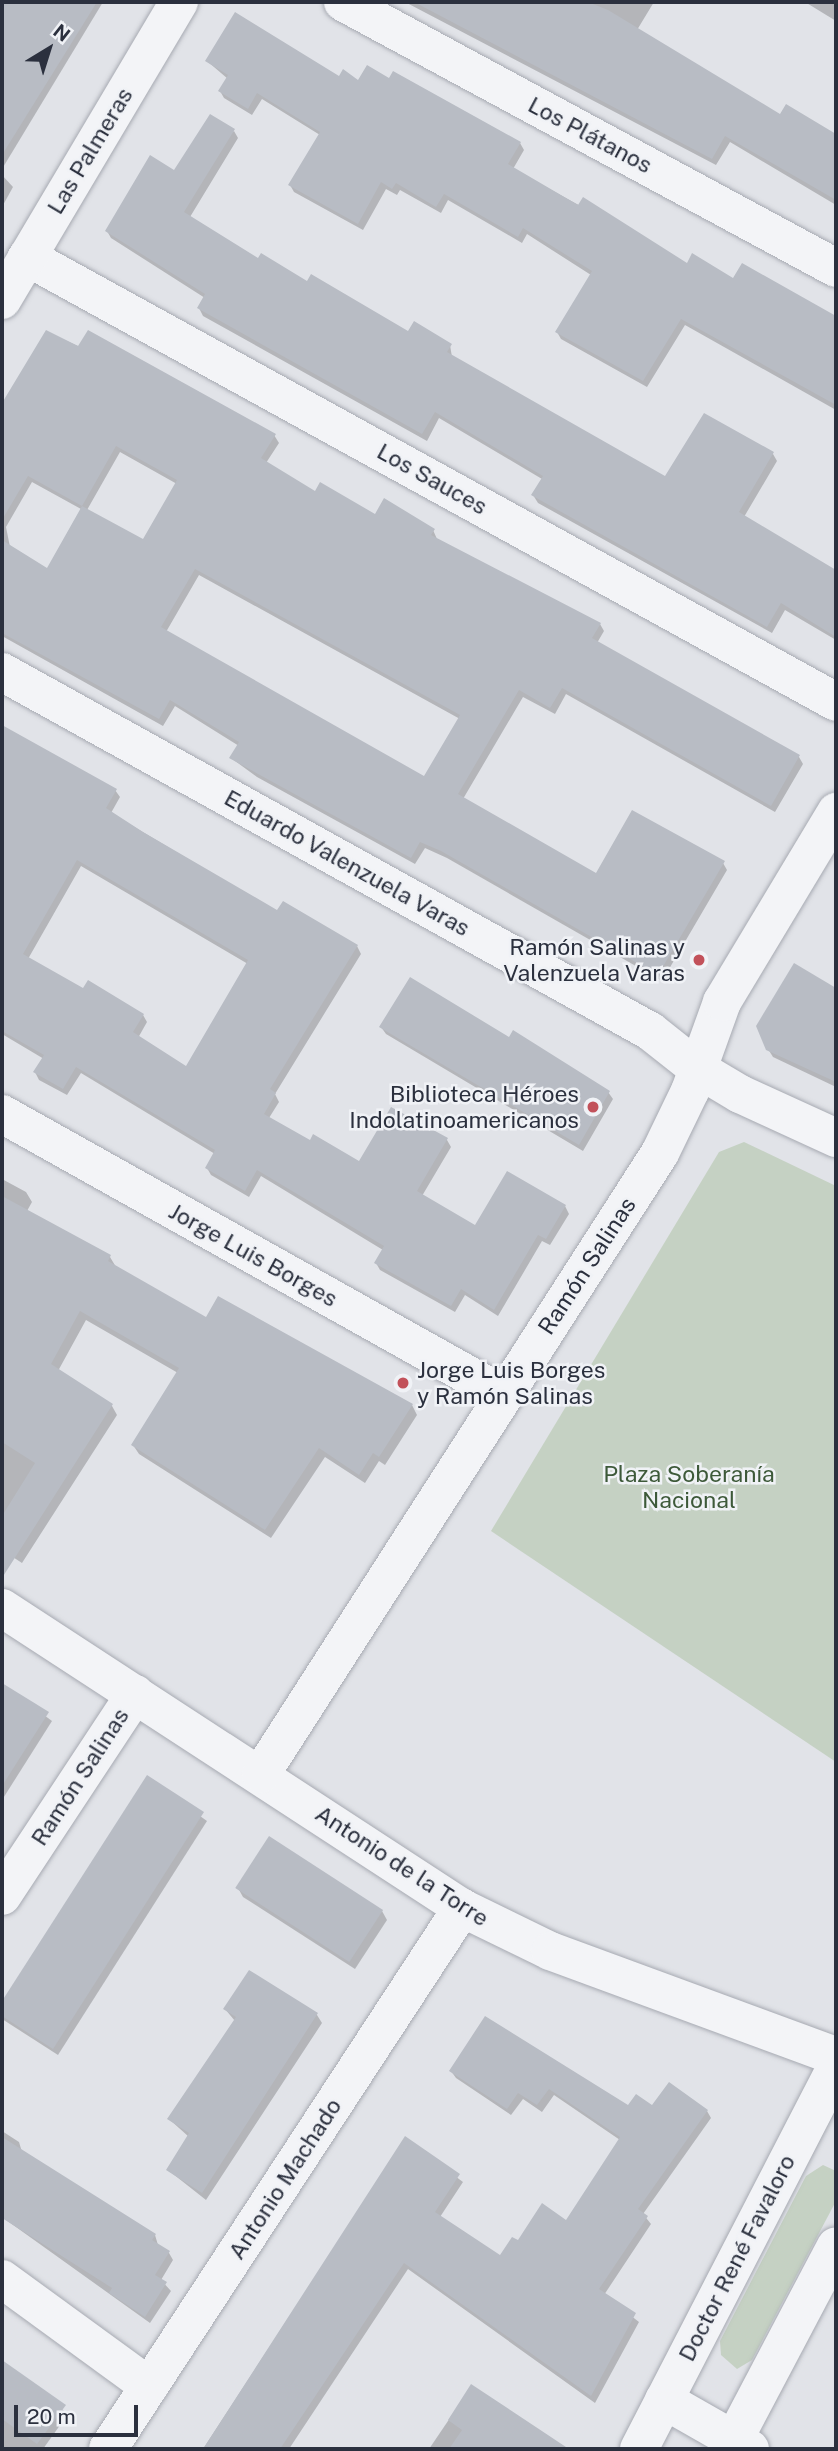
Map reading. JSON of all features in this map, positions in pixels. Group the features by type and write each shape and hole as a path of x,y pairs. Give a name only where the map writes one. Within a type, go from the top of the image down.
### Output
{"street":[{"name":"Las Palmeras","path":"2,300 179,2"},
{"name":"Los Plátanos","path":"343,2 836,268"},
{"name":"Los Sauces","path":"27,257 836,702"},
{"name":"Eduardo Valenzuela Varas","path":"2,672 650,1031 698,1069 740,1094 836,1138"},
{"name":"Ramón Salinas","path":"261,1773 660,1153 698,1069 722,1002 836,811"},
{"name":"Jorge Luis Borges","path":"2,1114 504,1395"},
{"name":"Antonio de la Torre","path":"2,1608 261,1773 462,1908 550,1951 836,2056"},
{"name":"Ramón Salinas","path":"2,1896 135,1694"},
{"name":"Antonio Machado","path":"108,2449 462,1908"},
{"name":"Doctor René Favaloro","path":"639,2449 836,2067"},
{"path":"664,2400 738,2446 836,2246"},
{"path":"2,2279 149,2386"}],"green space":[{"name":"Plaza Soberanía Nacional","path":"744,1142 836,1186 836,1762 491,1531 719,1152"},
{"path":"823,2165 836,2171 836,2201 752,2360 737,2369 721,2355 720,2341 806,2176"}],"building":[{"path":"2,2 97,2 2,155"},
{"path":"414,2 588,2 608,10 780,114 786,104 836,134 836,200 725,136 712,159"},
{"path":"235,12 339,76 343,69 358,80 367,65 389,78 393,71 521,142 508,164 578,205 583,197 687,263 692,253 733,278 742,263 836,316 836,405 681,319 643,381 555,332 592,271 523,228 518,237 444,194 436,207 396,183 392,189 381,182 358,224 288,185 320,132 257,93 248,109 218,91 228,75 205,61"},
{"path":"210,114 235,129 184,212 258,258 261,253 307,281 311,274 408,331 414,321 452,344 447,352 665,476 704,413 774,452 739,512 836,570 836,637 781,603 767,627 531,495 543,476 435,412 422,434 197,308 205,294 105,231 150,155 174,170"},
{"path":"46,330 78,346 88,330 276,434 261,458 315,491 320,482 375,514 384,498 435,529 431,535 601,623 592,638 800,755 771,806 562,688 550,708 519,690 458,794 596,873 632,810 725,861 658,975 441,851 420,842 411,858 229,758 239,742 170,700 159,719 2,633 2,540 47,568 82,506 28,476 2,520 2,403","holes":["116,446 177,480 143,539 82,506","195,569 460,715 424,776 161,627"]},
{"path":"2,725 117,789 106,808 143,832 277,910 283,901 358,945 270,1089 276,1093 264,1114 310,1140 313,1134 359,1161 391,1107 448,1138 417,1191 475,1225 507,1171 566,1205 546,1239 538,1235 494,1310 461,1289 451,1306 374,1263 384,1246 257,1170 245,1191 205,1168 215,1150 76,1067 63,1089 33,1072 44,1055 2,1031","holes":["77,860 248,960 186,1066 133,1032 144,1014 88,980 83,988 23,954"]},
{"path":"794,963 836,988 836,1082 766,1050 756,1026"},
{"path":"410,977 509,1037 513,1030 610,1091 579,1145 379,1027"},
{"path":"2,1196 111,1255 108,1261 206,1317 218,1296 413,1404 379,1457 373,1453 359,1475 319,1448 265,1530 131,1445 179,1368 80,1311 51,1364 113,1404 2,1578 2,1516 35,1463 2,1442"},
{"path":"2,1683 49,1712 2,1786"},
{"path":"147,1775 204,1812 53,2049 2,2016 2,2001"},
{"path":"269,1836 383,1910 349,1962 235,1888"},
{"path":"249,1970 318,2013 202,2193 166,2170 189,2133 167,2119 236,2017 223,2009"},
{"path":"485,2016 628,2105 636,2094 652,2105 669,2082 708,2110 638,2209 648,2216 599,2289 636,2313 591,2396 404,2263 280,2449 203,2449 405,2136 460,2174 435,2212 500,2255 512,2237 518,2240 542,2203 566,2220 620,2137 549,2089 537,2105 518,2093 507,2109 449,2071"},
{"path":"2,2137 156,2234 152,2240 170,2251 155,2275 167,2282 145,2317 109,2293 112,2288 2,2218"},
{"path":"2,2360 66,2405 37,2444 2,2419"},
{"path":"471,2384 569,2449 449,2449 462,2430 448,2420"}],"place":[{"name":"Ramón Salinas y Valenzuela Varas","path":"699,960"},
{"name":"Biblioteca Héroes Indolatinoamericanos","path":"593,1107"},
{"name":"Jorge Luis Borges y Ramón Salinas","path":"403,1383"}]}
